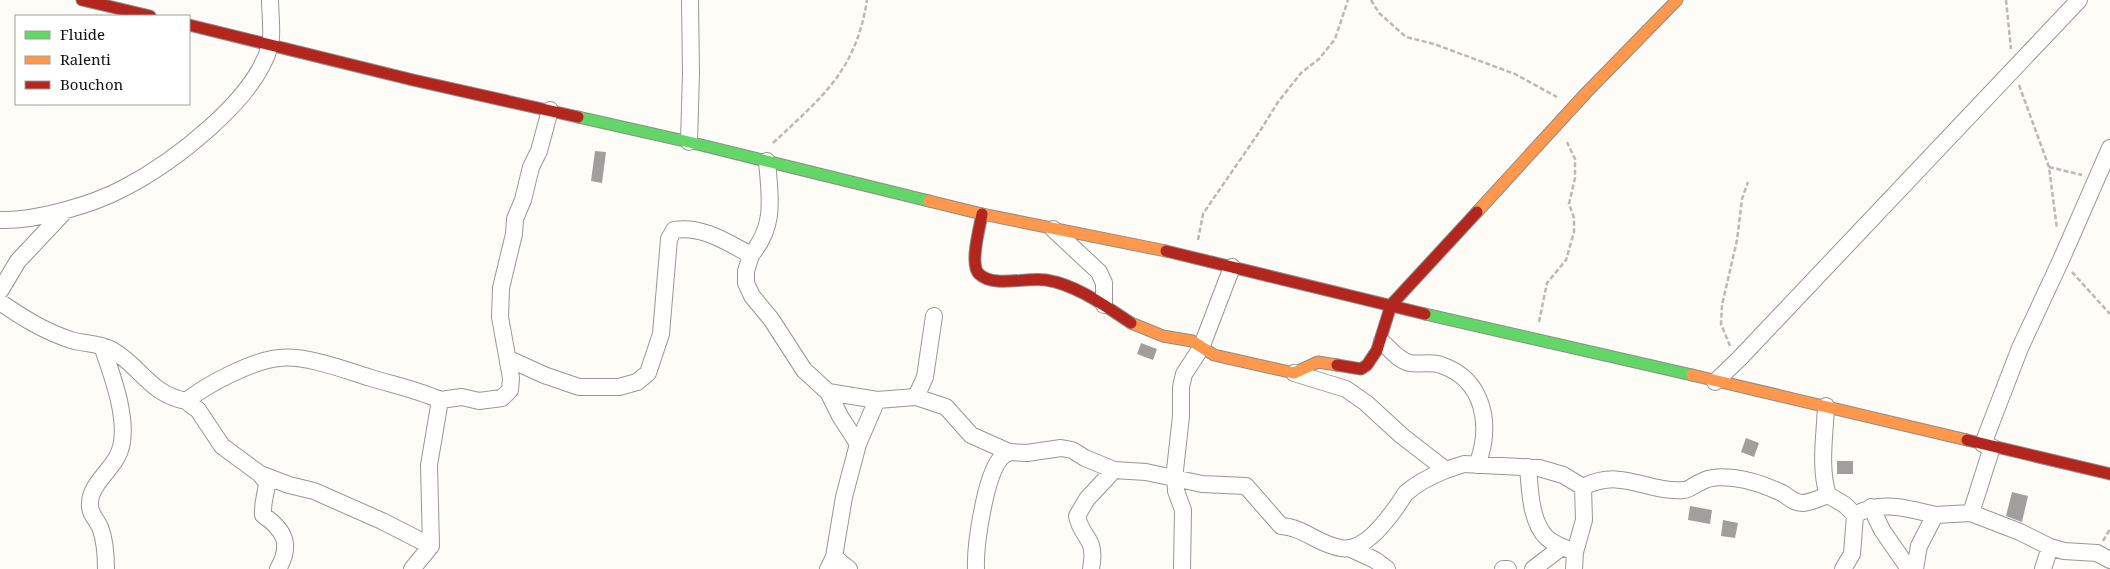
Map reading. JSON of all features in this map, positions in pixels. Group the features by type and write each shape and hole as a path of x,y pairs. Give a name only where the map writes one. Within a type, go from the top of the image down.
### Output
{"main road":[{"path":"82,0 146,15"},
{"path":"982,214 974,262 978,273 993,282 1023,279 1045,280 1066,285 1131,323 1163,336 1192,341 1214,355 1294,373 1318,362 1361,369 1367,366 1382,342 1391,305 1586,93 1677,0"},
{"path":"190,26 413,80 689,142 982,214 1194,258 2110,474"}],"street":[{"path":"0,220 66,210 123,188 175,156 230,110 254,81 270,45 270,0"},
{"path":"689,142 692,72 690,0"},
{"path":"1715,382 2079,0"},
{"path":"186,401 200,390 258,362 279,358 293,358 328,366 440,400 462,397 479,401 502,398 510,390 511,378 500,317 501,288 514,234 515,219 523,200 526,180 539,151 550,110"},
{"path":"1971,513 1987,446 2020,348 2110,148"},
{"path":"767,161 770,194 768,225 762,242 751,255 746,270 746,283 752,296 771,319 804,370 828,392 840,416 858,444"},
{"path":"0,291 18,261 66,210"},
{"path":"1051,227 1099,272 1104,282 1104,306"},
{"path":"509,359 544,375 579,387 619,387 637,382 648,373 660,334 669,239 674,230 687,228 715,236 751,255"},
{"path":"1182,569 1183,510 1176,491 1175,479 1181,387 1184,374 1202,348 1232,267"},
{"path":"0,302 36,327 73,340 112,350 136,368 152,385 170,397 186,401 198,410 222,446 260,474 288,485 314,491 382,521 431,546"},
{"path":"916,397 925,377 934,316"},
{"path":"1382,342 1409,363 1438,364 1452,369 1467,381 1482,406 1485,423 1483,450 1477,465"},
{"path":"102,346 113,378 123,433 122,446 117,458 91,495 92,515 99,526 103,538 106,569"},
{"path":"1294,373 1346,389 1366,402 1402,436 1446,470"},
{"path":"828,392 877,400 916,397 946,407 971,435 1009,452 1027,453 1061,448 1072,450 1085,458 1114,470 1146,472 1202,484 1246,486 1281,526 1294,526 1326,543 1342,548 1361,544 1377,531 1395,510 1405,494 1420,482 1464,464 1528,467 1563,475 1582,487"},
{"path":"412,569 431,546 429,465 440,400"},
{"path":"849,569 831,563 844,497 858,444 877,400"},
{"path":"1826,406 1824,480 1828,495 1845,505 1855,515 1852,554 1843,569"},
{"path":"976,569 980,520 988,486 1000,459 1009,452"},
{"path":"1528,467 1536,522 1546,537 1568,549 1574,569"},
{"path":"1091,569 1092,544 1078,522 1077,516 1087,499 1114,470"},
{"path":"260,474 267,483 266,496 262,505 263,516 270,520 285,540 286,548 278,569"},
{"path":"1582,487 1608,479 1624,479 1660,488 1686,491 1703,480 1716,477 1761,484 1785,494 1794,502 1804,503 1828,495"},
{"path":"1533,569 1568,549 1584,520 1582,487"},
{"path":"1855,515 1871,507 1888,506 1935,515 1971,513 2020,532 2050,547 2064,551 2097,553 2110,560"},
{"path":"1871,507 1882,530 1909,569"},
{"path":"1915,569 1919,546 1935,515"},
{"path":"2043,569 2050,547"},
{"path":"1349,548 1375,560 1387,569"},
{"path":"1503,569 1508,569"}],"path":[{"path":"767,161 772,144 834,84 845,68 853,50 867,0"},
{"path":"1194,258 1203,214 1278,102 1301,73 1319,59 1335,39 1348,0"},
{"path":"2006,0 2013,70 2049,167 2057,232"},
{"path":"2049,167 2096,178"},
{"path":"1739,358 1728,343 1721,324 1725,289 1737,240 1742,199 1748,182"},
{"path":"2061,260 2110,314"}],"building":[{"path":"595,151 606,152 602,183 591,181"},
{"path":"1141,343 1157,349 1153,360 1137,354"},
{"path":"1746,438 1759,443 1754,457 1741,452"},
{"path":"1837,461 1853,461 1853,474 1837,474"},
{"path":"2012,492 2028,496 2022,522 2006,516"},
{"path":"1690,506 1712,510 1710,524 1688,520"},
{"path":"1723,520 1738,523 1735,538 1721,536"}],"traffic: fast":[{"path":"578,117 689,142 929,201"},
{"path":"1425,314 1692,375"}],"traffic: slow":[{"path":"1477,212 1586,93 1677,0"},
{"path":"929,201 982,214 1166,251"},
{"path":"1131,323 1163,336 1192,341 1214,355 1294,373 1318,362 1337,365"},
{"path":"1692,375 1967,440"}],"traffic: jam":[{"path":"82,0 146,15"},
{"path":"190,25 413,80 578,117"},
{"path":"1337,365 1361,369 1367,365 1377,350 1391,305 1477,212"},
{"path":"982,214 975,254 976,269 979,274 993,280 1038,279 1069,286 1101,303 1131,323"},
{"path":"1166,251 1425,314"},
{"path":"1967,440 2110,474"}]}
